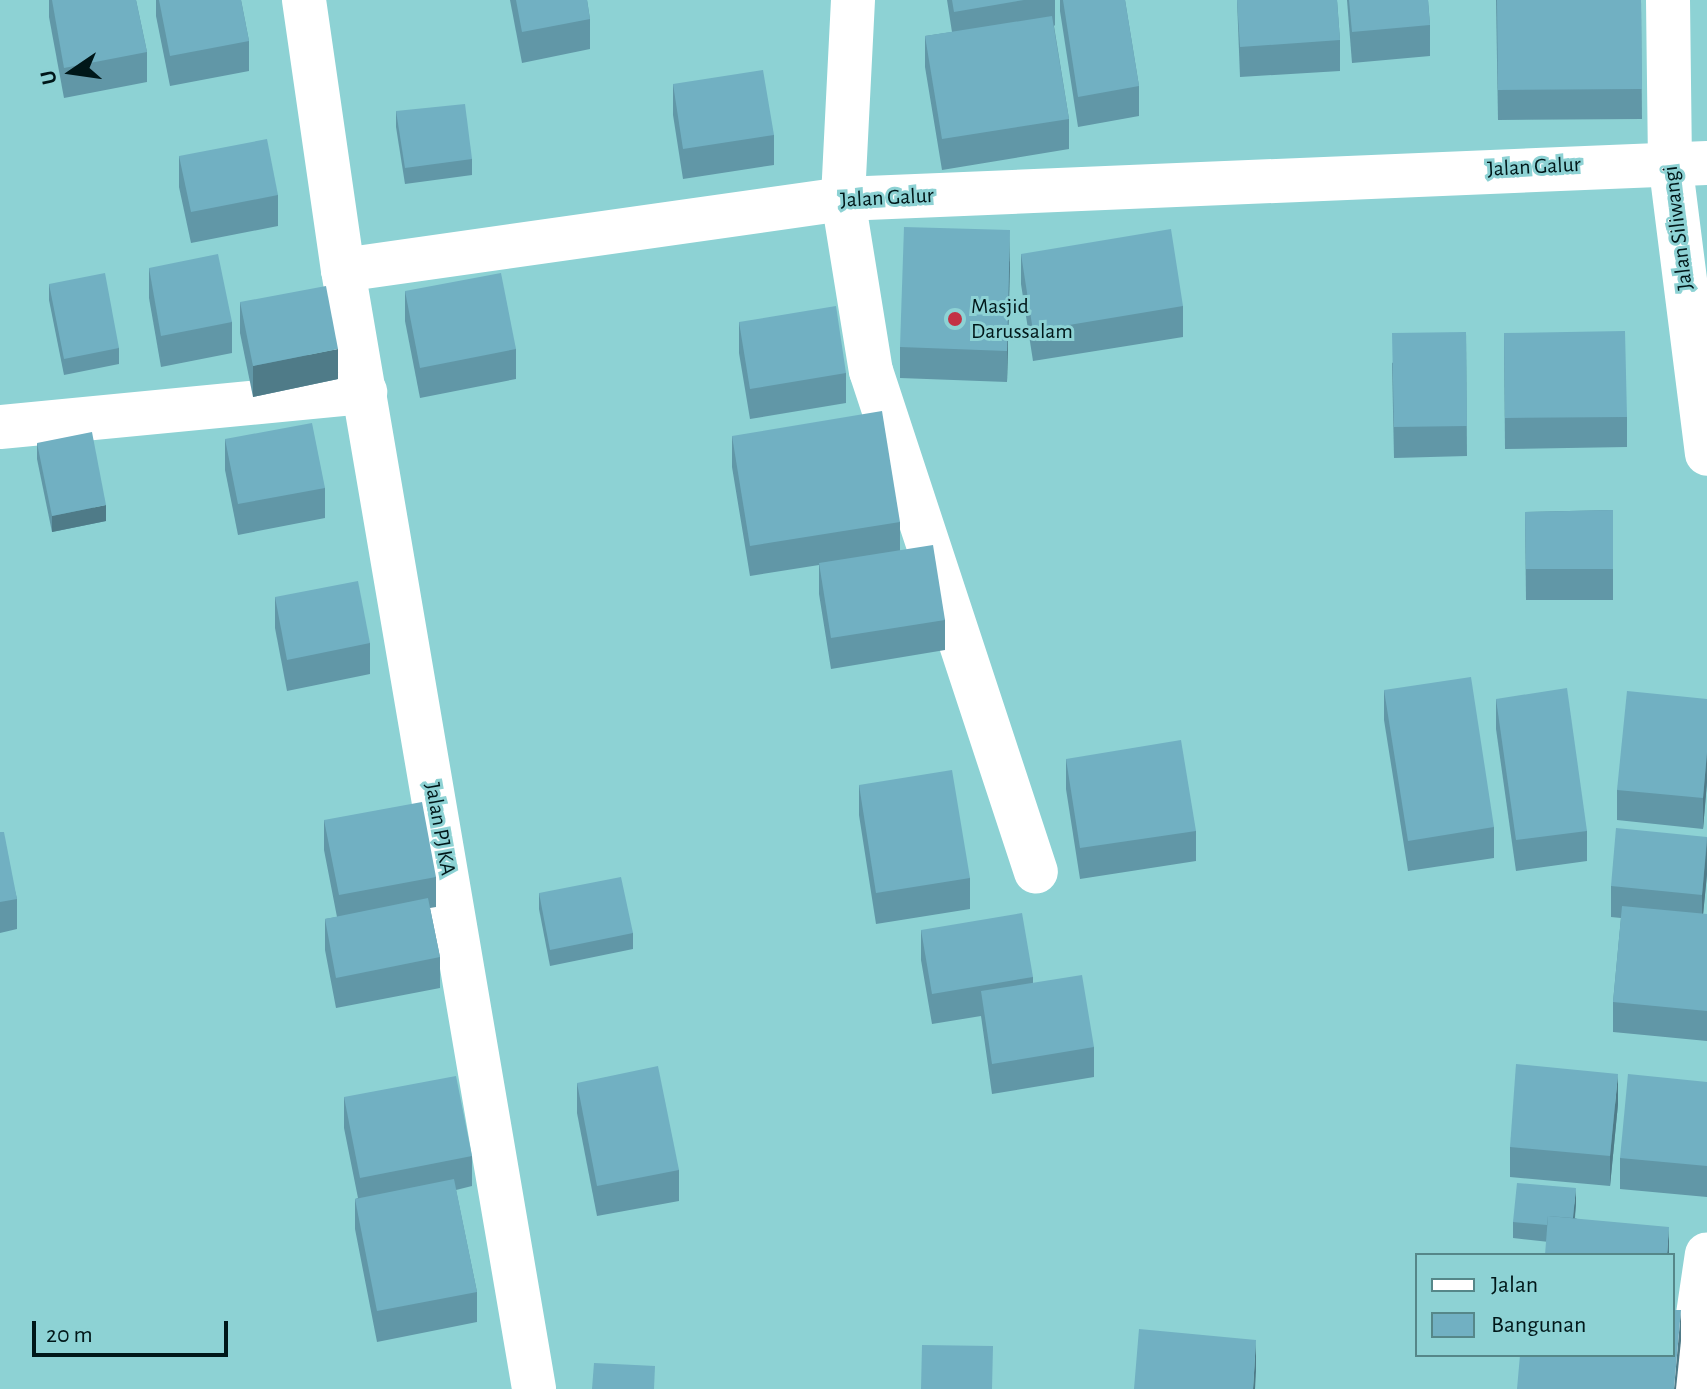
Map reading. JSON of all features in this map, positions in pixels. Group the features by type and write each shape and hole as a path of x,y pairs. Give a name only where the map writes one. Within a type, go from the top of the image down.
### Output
{"street":[{"path":"304,0 343,270"},
{"path":"853,0 843,199 881,411 1036,872"},
{"name":"Jalan Siliwangi","path":"1668,0 1688,162 1707,454"},
{"name":"Jalan Galur","path":"343,270 843,199 1688,162"},
{"name":"Jalan PJ KA","path":"343,270 534,1389"},
{"path":"0,427 365,392"},
{"path":"1687,1389 1707,1254"}],"building":[{"path":"52,0 136,0 147,52 64,68"},
{"path":"159,0 241,0 249,41 170,56"},
{"path":"516,0 587,0 590,19 522,32"},
{"path":"952,0 1024,0 954,12"},
{"path":"1063,0 1125,0 1139,86 1078,97"},
{"path":"1237,0 1337,0 1340,40 1240,47"},
{"path":"1349,0 1428,0 1430,25 1352,32"},
{"path":"1497,0 1641,0 1642,89 1498,90"},
{"path":"1052,16 1069,119 942,139 925,36"},
{"path":"763,70 774,135 683,149 673,84"},
{"path":"465,104 472,159 405,168 396,111"},
{"path":"267,139 278,195 191,212 179,156"},
{"name":"Masjid Darussalam","path":"904,227 1010,230 1007,351 900,347"},
{"path":"1171,229 1183,306 1033,331 1021,254"},
{"path":"218,254 232,322 161,336 149,268"},
{"path":"105,273 119,348 64,359 49,284"},
{"path":"501,273 516,349 420,368 405,291"},
{"path":"326,286 338,349 253,366 240,302"},
{"path":"836,306 846,373 750,389 739,322"},
{"path":"1625,331 1627,417 1505,418 1504,333"},
{"path":"1466,332 1467,426 1394,427 1392,333"},
{"path":"882,411 900,522 750,546 732,436"},
{"path":"312,423 325,488 238,504 225,439"},
{"path":"92,432 106,505 52,516 37,443"},
{"path":"1613,510 1613,569 1526,569 1525,512"},
{"path":"933,545 945,620 831,638 819,563"},
{"path":"358,581 370,643 287,660 275,597"},
{"path":"1471,677 1494,827 1408,841 1384,690"},
{"path":"1567,688 1587,831 1516,840 1496,699"},
{"path":"1627,691 1707,699 1703,798 1617,790"},
{"path":"1181,740 1196,831 1080,848 1066,759"},
{"path":"952,770 970,878 876,893 859,785"},
{"path":"422,802 436,877 339,895 324,820"},
{"path":"1616,828 1707,837 1702,895 1611,886"},
{"path":"0,832 4,832 17,899 0,902"},
{"path":"621,877 633,933 550,950 539,893"},
{"path":"428,898 440,957 336,978 325,919"},
{"path":"1622,906 1707,914 1707,1011 1613,1002"},
{"path":"1022,913 1033,977 932,994 921,930"},
{"path":"1082,975 1094,1047 992,1064 981,991"},
{"path":"1516,1064 1618,1074 1610,1156 1510,1147"},
{"path":"658,1066 679,1170 597,1186 577,1083"},
{"path":"1628,1074 1707,1082 1707,1166 1620,1158"},
{"path":"456,1076 472,1156 360,1178 344,1097"},
{"path":"454,1179 477,1292 377,1311 355,1199"},
{"path":"1517,1183 1576,1188 1573,1218 1548,1216 1547,1225 1513,1222"},
{"path":"1548,1216 1669,1227 1667,1253 1545,1253"},
{"path":"1675,1310 1681,1310 1674,1389 1517,1389 1520,1357 1675,1357"},
{"path":"1139,1329 1256,1340 1253,1389 1134,1389"},
{"path":"922,1345 993,1346 992,1389 921,1389"},
{"path":"594,1363 655,1366 654,1389 592,1389"}],"place":[{"name":"Masjid Darussalam","path":"955,319"}]}
